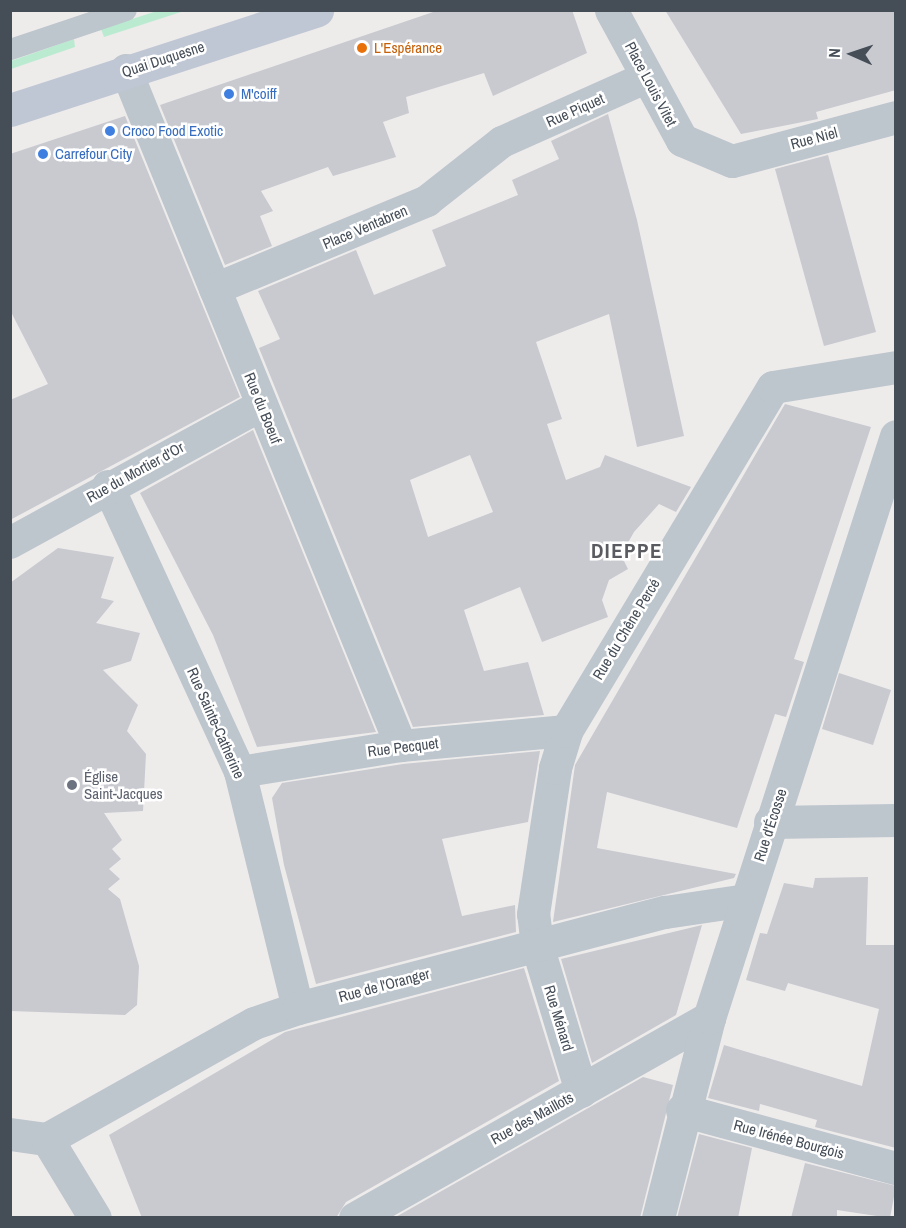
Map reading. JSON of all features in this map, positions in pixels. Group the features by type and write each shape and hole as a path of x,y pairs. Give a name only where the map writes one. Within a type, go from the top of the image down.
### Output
{"main road":[{"name":"Quai Duquesne","path":"10,92 255,10"},
{"name":"Quai Duquesne","path":"10,110 126,70 317,10"}],"street":[{"name":"Place Louis Vitet","path":"611,10 682,140 732,161"},
{"name":"Rue du Boeuf","path":"126,70 401,746"},
{"name":"Rue Piquet","path":"502,142 647,77"},
{"name":"Rue Niel","path":"732,161 896,117"},
{"name":"Place Ventabren","path":"215,289 426,201 502,142"},
{"name":"Rue du Chêne Percé","path":"537,945 533,914 555,768 567,730 773,387 896,368"},
{"name":"Rue du Mortier d'Or","path":"10,543 108,486 262,405"},
{"name":"Rue d'Écosse","path":"658,1218 682,1110 710,1017 770,822 896,436"},
{"name":"Rue Sainte-Catherine","path":"108,486 240,772 298,1008"},
{"name":"Rue Pecquet","path":"240,772 401,746 567,730"},
{"path":"770,822 896,820"},
{"name":"Rue de l'Oranger","path":"47,1139 254,1023 298,1008 665,912 746,900"},
{"name":"Rue Ménard","path":"537,945 581,1091"},
{"name":"Rue des Maillots","path":"355,1218 710,1017"},
{"name":"Rue Irénée Bourgois","path":"682,1110 896,1168"},
{"path":"10,1134 47,1139 95,1218"}],"lane":[{"path":"10,49 126,10"}],"green space":[{"path":"157,11 184,11 104,37 101,29"},
{"path":"74,39 75,47 11,69 11,61"}],"building":[{"path":"439,10 572,10 587,53 493,96 484,73 406,97 409,113 383,122 396,157 333,176 328,167 261,191 273,211 260,216 272,246 225,265 160,105"},
{"path":"665,10 896,10 896,90 816,112 818,119 741,134"},
{"path":"608,114 637,220 684,436 637,447 609,314 536,342 562,419 547,424 566,480 600,467 605,455 691,487 676,512 659,504 634,532 621,555 628,569 609,580 602,600 608,617 542,642 520,587 464,610 484,671 528,662 544,715 413,727 259,348 280,339 258,291 356,250 374,295 446,266 432,230 518,195 512,180 559,159 551,141","holes":["470,455 493,512 428,537 410,480"]},
{"path":"125,116 240,397 10,520 10,400 48,384 10,310 10,154"},
{"path":"828,155 876,332 824,346 775,169"},
{"path":"785,404 871,427 794,659 804,662 786,717 775,714 737,828 607,792 597,848 736,874 734,878 553,922 575,765"},
{"path":"253,430 376,732 257,747 213,635 140,493"},
{"name":"Église Saint-Jacques","path":"58,548 114,557 101,598 114,601 96,623 140,633 131,661 103,670 138,705 127,731 146,754 143,811 104,813 122,840 112,849 121,859 109,869 120,879 108,889 120,899 139,966 137,1005 125,1015 10,1011 10,583"},
{"path":"839,673 891,690 873,745 822,729"},
{"path":"540,751 528,822 442,839 462,916 515,905 516,932 316,984 284,865 272,798 282,783 403,764"},
{"path":"868,877 866,945 896,945 896,1148 815,1127 817,1120 760,1104 759,1111 708,1098 724,1045 862,1086 879,1009 788,983 785,991 746,980 760,933 767,934 784,883 813,888 815,878"},
{"path":"702,925 676,1015 592,1063 561,959"},
{"path":"524,968 559,1081 346,1202 336,1218 142,1218 109,1135 285,1032"},
{"path":"643,1077 673,1085 640,1218 394,1218"},
{"path":"699,1134 752,1148 738,1218 677,1218"},
{"path":"805,1163 896,1186 890,1218 837,1210 837,1218 791,1218"}],"place":[{"name":"L'Espérance","path":"362,48"},
{"name":"M'coiff","path":"229,94"},
{"name":"Croco Food Exotic","path":"110,131"},
{"name":"Carrefour City","path":"43,154"},
{"name":"Église Saint-Jacques","path":"72,785"}],"district":[{"name":"DIEPPE","path":"627,551"}]}
